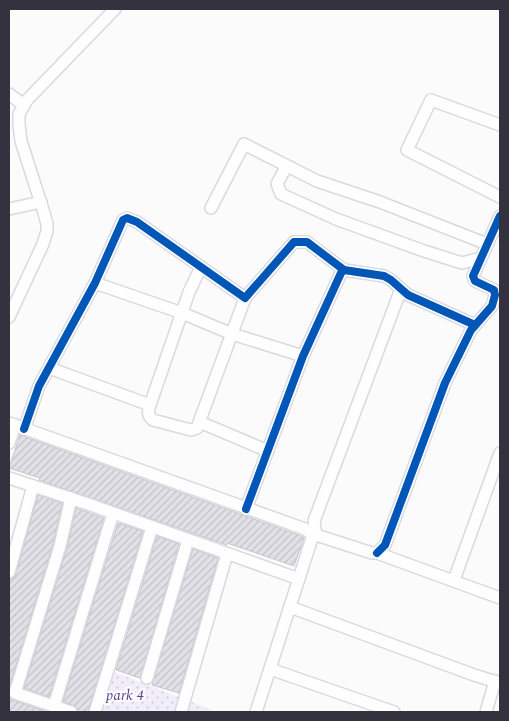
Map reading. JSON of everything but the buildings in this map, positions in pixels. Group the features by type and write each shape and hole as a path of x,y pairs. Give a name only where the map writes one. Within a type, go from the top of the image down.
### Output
{"street":[{"path":"9,116 22,106 115,9"},
{"path":"9,94 22,106"},
{"path":"500,125 431,100 407,150 500,197"},
{"path":"9,317 43,244 47,224 22,141 19,114 22,106"},
{"path":"211,208 244,144 286,167 317,181 380,202 487,244"},
{"path":"286,167 277,184 281,194 304,205 424,251 462,263 480,258"},
{"path":"9,209 40,202"},
{"path":"377,553 385,545 445,383 475,325 484,318 497,301 494,290 475,281 473,276 500,216"},
{"path":"9,443 16,426 40,386 95,283 123,220 128,218 137,222 245,298"},
{"path":"201,267 189,292 148,413 149,417 153,420 191,430 197,428 200,424 245,298 294,242 307,242 344,270 384,276 408,295 475,325"},
{"path":"246,509 303,356 337,279 344,270"},
{"path":"95,283 182,313 232,334 303,356"},
{"path":"256,712 315,535 314,521 401,289"},
{"path":"49,368 150,405"},
{"path":"200,424 202,423 268,451"},
{"path":"16,426 304,529 315,535 377,553 500,598"},
{"path":"454,580 500,453"},
{"path":"9,478 113,512 299,579"},
{"path":"9,572 33,486"},
{"path":"71,498 60,546 12,692 71,712"},
{"path":"54,706 113,512"},
{"path":"95,712 152,527"},
{"path":"147,678 188,540"},
{"path":"182,712 227,554"},
{"path":"290,607 474,675 498,682 486,712"},
{"path":"270,669 394,712"}],"green space":[{"name":"park 4","path":"115,672 217,712 101,712"}],"cycle path":[{"path":"377,553 385,545 445,383 471,330 492,306 495,295 494,290 475,281 473,276 500,216"},
{"path":"24,429 39,386 95,283 123,220 127,218 137,222 245,298 294,242 307,242 344,270"},
{"path":"246,509 303,356 344,270 384,276 408,295 475,325"}]}
